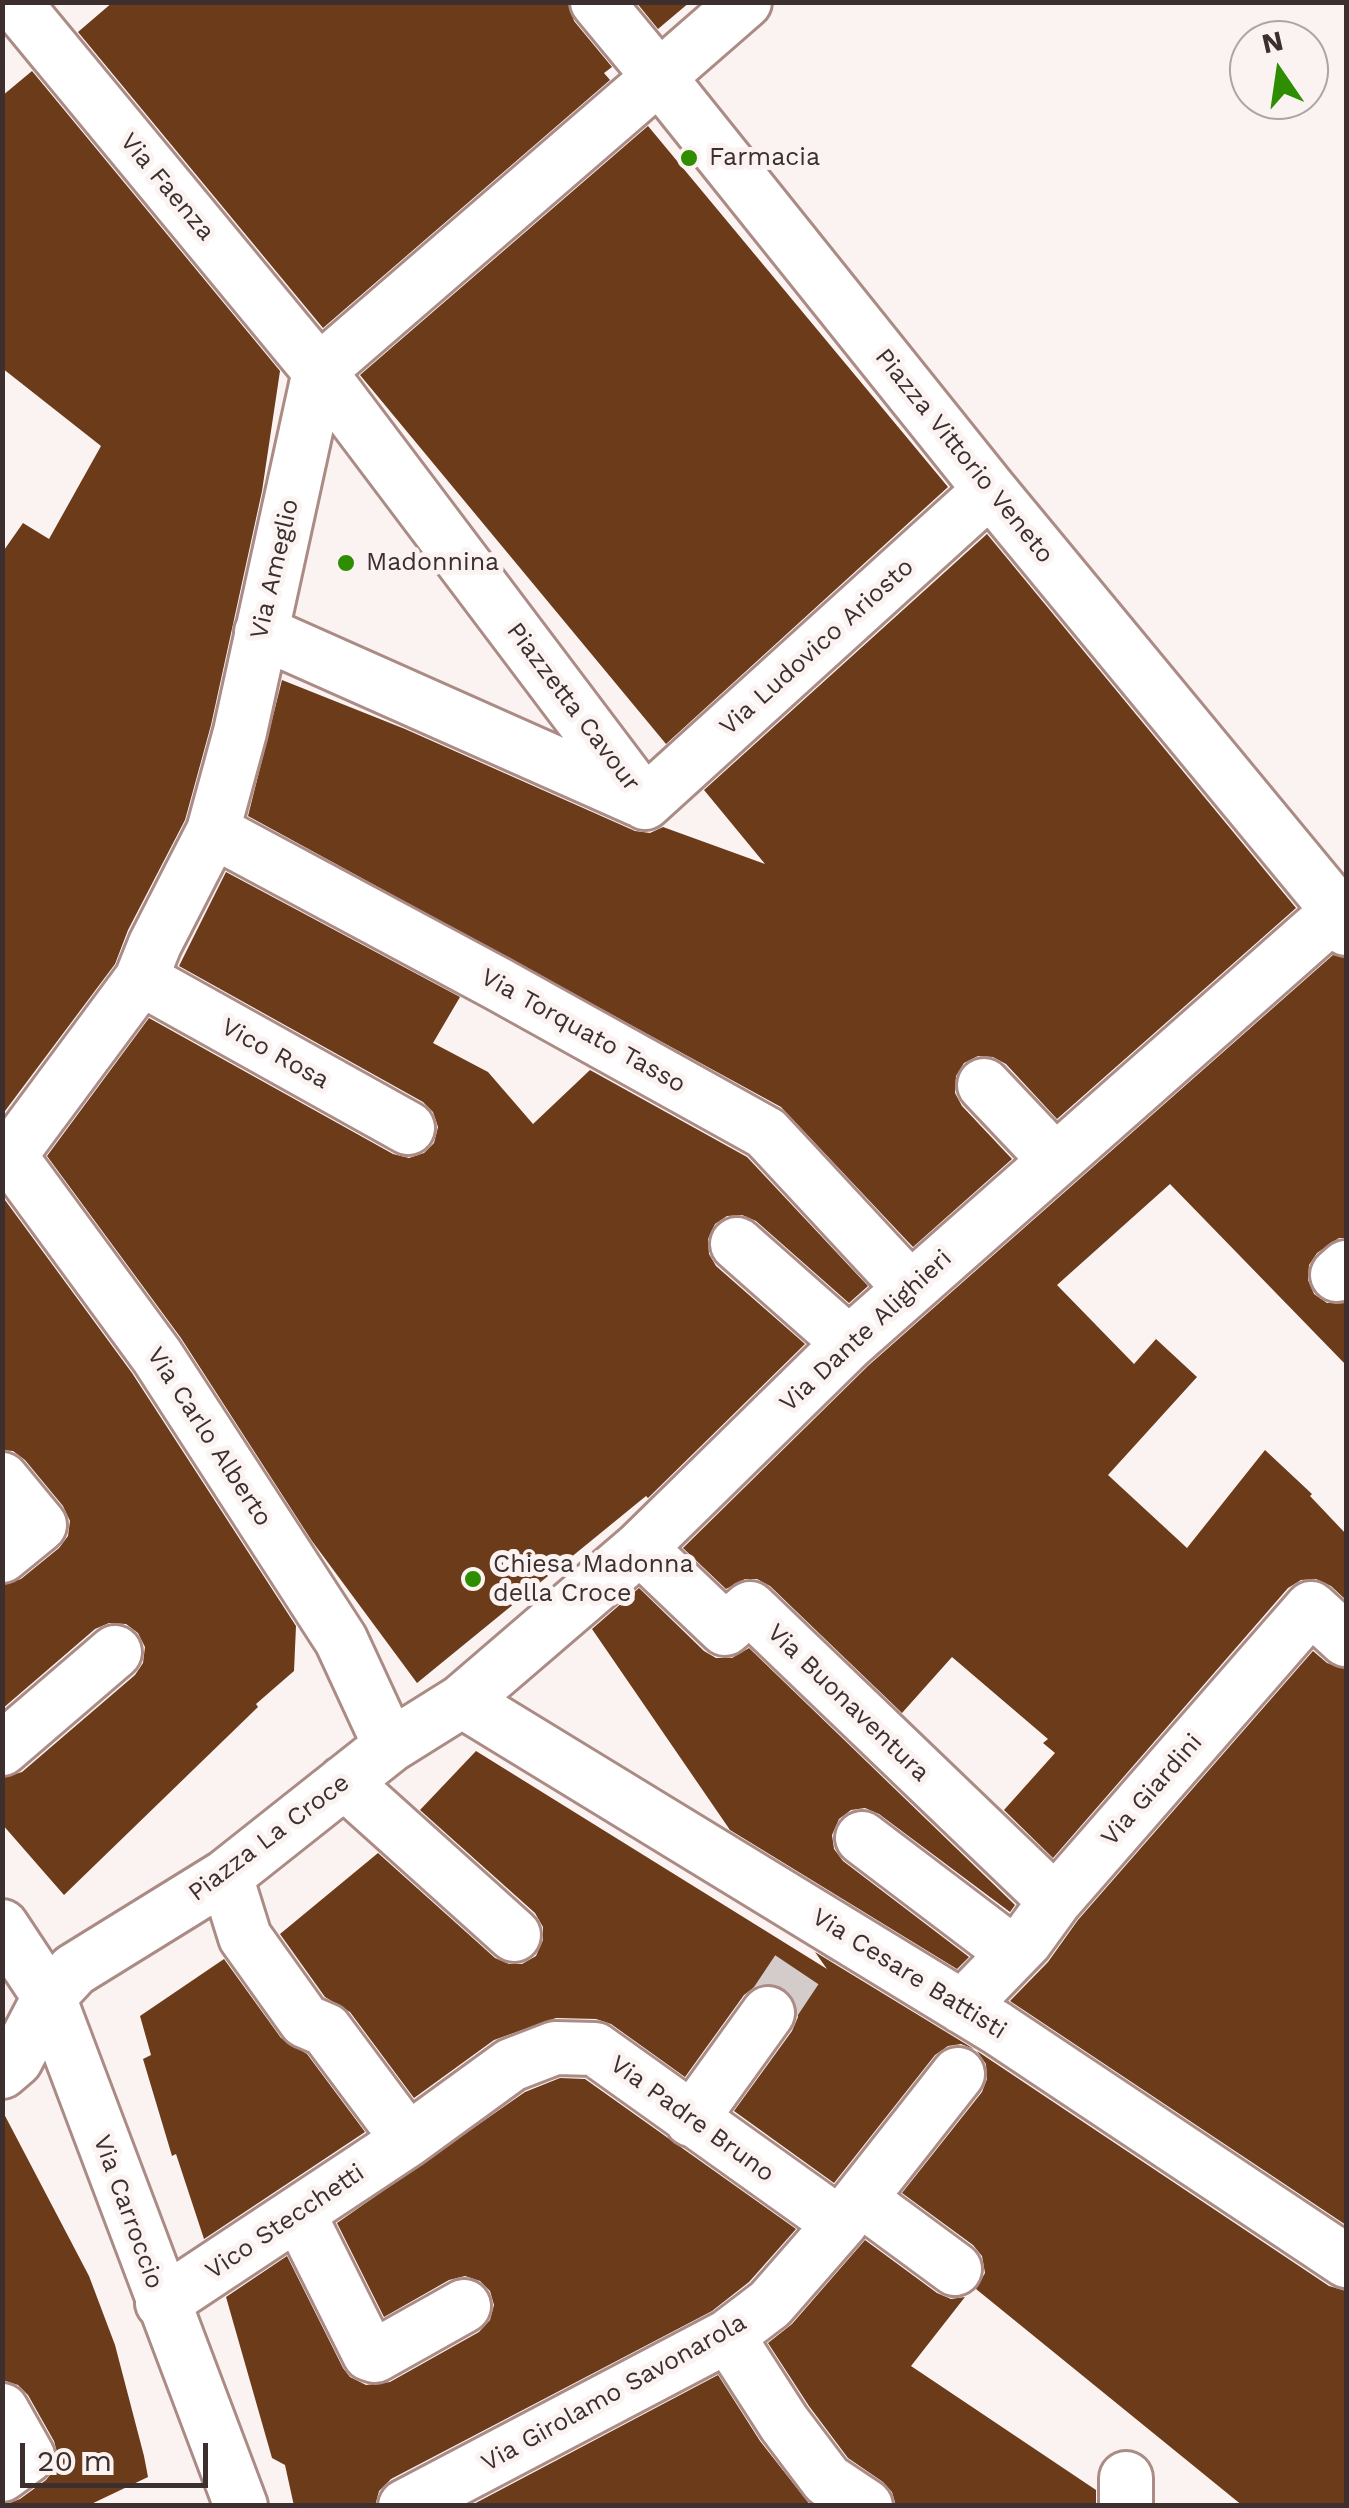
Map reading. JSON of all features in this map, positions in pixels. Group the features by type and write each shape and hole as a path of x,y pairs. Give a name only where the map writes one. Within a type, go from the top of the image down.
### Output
{"street":[{"name":"Via Faenza","path":"14,2 320,372"},
{"name":"Piazza Vittorio Veneto","path":"597,2 990,490 1344,914"},
{"path":"320,372 745,2"},
{"name":"Via Ameglio","path":"7,1149 141,979 213,831 240,732 320,372"},
{"name":"Piazzetta Cavour","path":"320,372 645,803"},
{"name":"Via Ludovico Ariosto","path":"645,803 990,490"},
{"name":"Piazzetta Cavour","path":"261,632 645,803"},
{"name":"Via Torquato Tasso","path":"213,831 766,1133 910,1288"},
{"name":"Via Dante Alighieri","path":"390,1746 462,1701 640,1548 910,1288 1344,914"},
{"name":"Vico Rosa","path":"141,979 408,1128"},
{"path":"984,1085 1055,1160"},
{"name":"Via Carlo Alberto","path":"7,1149 157,1356 341,1640 390,1746"},
{"path":"737,1244 849,1343"},
{"path":"2,1479 21,1541"},
{"name":"Via Buonaventura","path":"640,1548 725,1629 750,1608 1055,1902"},
{"name":"Via Giardini","path":"975,2038 1026,1942 1055,1902 1311,1608 1346,1640"},
{"path":"2,1749 116,1652"},
{"name":"Via Cesare Battisti","path":"462,1701 821,1930 975,2038 1346,2260"},
{"name":"Piazza La Croce","path":"2,2072 16,2060 49,1998 74,1970 226,1876 390,1746"},
{"path":"344,1782 514,1935"},
{"path":"862,1838 1007,1948"},
{"path":"226,1876 245,1937 305,2021 326,2030 408,2140"},
{"name":"Via Carroccio","path":"2,1926 49,1998 241,2506"},
{"path":"691,2120 768,2013"},
{"name":"Via Girolamo Savonarola","path":"405,2506 728,2336 770,2304 850,2211 975,2038"},
{"name":"Via Padre Bruno","path":"408,2140 511,2064 554,2048 594,2048 691,2120 955,2269"},
{"name":"Vico Stecchetti","path":"162,2303 408,2140"},
{"path":"299,2214 368,2354 375,2356 464,2306"},
{"path":"728,2336 784,2423 827,2480 866,2506"},
{"path":"2,2410 15,2465"}],"building":[{"path":"113,2 568,2 574,21 612,67 604,73 610,80 323,328 78,32"},
{"path":"636,2 690,2 658,29"},
{"path":"32,71 280,371 262,491 211,725 185,820 128,930 115,964 2,1115 2,553 23,523 49,539 101,446 2,368 2,96"},
{"path":"648,126 948,487 666,744 360,375"},
{"path":"987,534 1296,908 1057,1119 1006,1064 993,1057 978,1056 964,1063 956,1076 955,1093 962,1106 1012,1159 913,1247 781,1107 248,816 282,680 405,729 635,831 650,833 663,827 765,864 704,790"},
{"path":"226,872 460,997 433,1043 488,1072 533,1124 590,1070 747,1157 868,1286 849,1303 756,1221 742,1215 727,1216 715,1224 708,1239 709,1254 716,1266 805,1344 648,1498 417,1683 312,1541 181,1338 47,1156 149,1018 393,1154 409,1158 424,1153 434,1143 438,1127 433,1112 423,1102 179,966"},
{"path":"1333,955 1346,958 1346,1238 1339,1238 1317,1253 1309,1265 1308,1280 1314,1294 1327,1303 1346,1303 1346,1365 1170,1184 1057,1285 1134,1364 1156,1339 1197,1377 1108,1475 1187,1548 1265,1450 1312,1494 1346,1534 1346,1600 1316,1579 1301,1580 1288,1588 1053,1858 1004,1810 1055,1753 1043,1743 1048,1739 952,1657 902,1713 770,1586 757,1579 745,1579 726,1589 683,1548 869,1365"},
{"path":"2,1196 132,1373 296,1626 294,1671 64,1895 2,1824 2,1778 22,1772 135,1675 143,1663 145,1647 138,1633 126,1624 109,1623 95,1629 2,1709 2,1585 21,1579 59,1548 68,1536 70,1521 63,1506 25,1460 13,1451 2,1450"},
{"path":"639,1588 716,1658 732,1658 749,1648 1015,1905 1010,1912 879,1814 865,1808 851,1810 839,1819 832,1835 834,1849 843,1861 969,1957 957,1969 730,1830 592,1629"},
{"path":"1313,1651 1327,1663 1346,1669 1346,2225 1010,2001 1048,1962 1078,1920"},
{"path":"476,1751 827,1969 815,1952 974,2049 961,2044 948,2046 935,2055 834,2183 734,2111 798,2017 795,2000 785,1988 772,1983 757,1985 744,1995 685,2077 611,2024 596,2019 556,2018 494,2040 414,2098 350,2012 325,1997 280,1934 378,1853 495,1958 522,1964 536,1956 543,1940 543,1927 535,1913 420,1810"},
{"path":"224,1959 281,2038 307,2054 365,2132 204,2239 176,2154 172,2156 143,2059 151,2055 140,2016"},
{"path":"977,2051 1329,2286 1346,2291 1346,2506 1243,2506 976,2289 985,2273 982,2256 973,2245 902,2193 982,2092 987,2079 986,2064"},
{"path":"560,2078 585,2079 796,2229 749,2282 712,2311 391,2479 379,2491 375,2506 294,2506 285,2465 272,2458 226,2297 287,2256 343,2368 350,2377 366,2385 390,2382 479,2332 490,2320 494,2305 490,2291 480,2281 465,2276 449,2280 384,2317 337,2223 525,2092"},
{"path":"2,2110 89,2276 115,2345 144,2456 148,2477 87,2506 2,2506 20,2499 46,2480 58,2456 54,2441 28,2395 18,2385 2,2380"},
{"path":"865,2240 937,2293 951,2299 965,2297 911,2366 1096,2490 1096,2506 896,2506 892,2492 883,2482 848,2458 768,2343 792,2324"},
{"path":"718,2375 760,2441 811,2506 470,2506"}],"tunnel":[{"path":"768,2013 818,1938"}],"place":[{"name":"Farmacia","path":"689,158"},
{"name":"Madonnina","path":"346,563"},
{"name":"Chiesa Madonna della Croce","path":"473,1579"}]}
